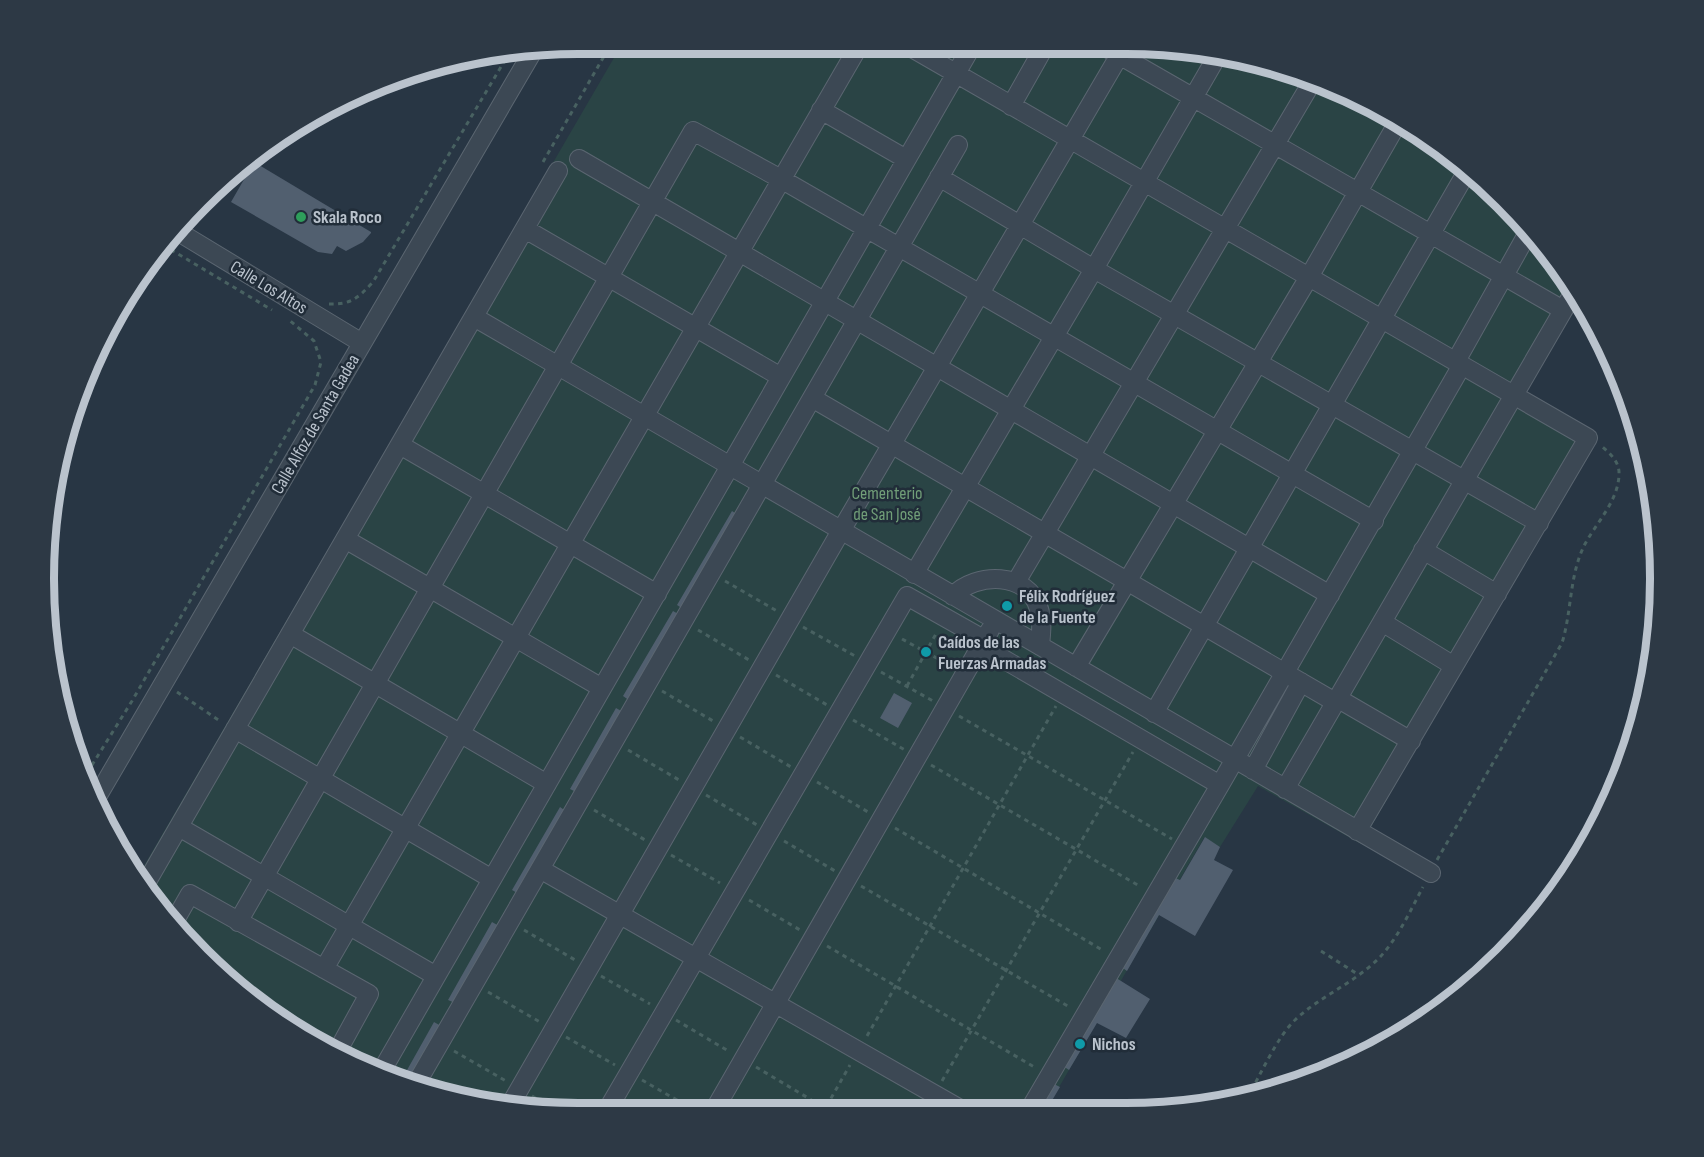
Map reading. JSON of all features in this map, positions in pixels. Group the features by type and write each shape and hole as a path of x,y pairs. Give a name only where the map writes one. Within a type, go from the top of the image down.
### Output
{"street":[{"path":"324,969 854,54"},
{"path":"922,54 1588,438 1358,831"},
{"path":"384,1065 968,54"},
{"path":"1011,106 1040,54"},
{"path":"514,1099 1120,54"},
{"path":"1130,54 1193,97 1563,309"},
{"name":"Calle Alfoz de Santa Gadea","path":"100,792 530,56"},
{"path":"914,574 1214,62"},
{"path":"1016,582 1309,88"},
{"path":"821,110 906,159"},
{"path":"1076,667 1309,277 1395,128"},
{"path":"238,922 693,131 781,179 866,230 1374,520"},
{"path":"420,1078 958,145"},
{"path":"579,159 1330,595"},
{"path":"148,879 179,827 228,725 290,634 558,171"},
{"path":"939,177 1094,269 1539,523"},
{"path":"1154,713 1463,178"},
{"path":"525,229 781,377"},
{"name":"Calle Los Altos","path":"183,234 362,343"},
{"path":"1033,1103 1221,785 1413,452 1525,239"},
{"path":"1285,789 1569,299"},
{"path":"474,317 1431,873"},
{"path":"812,398 1285,673 1411,741"},
{"path":"400,445 657,594"},
{"path":"345,539 603,688"},
{"path":"1424,550 1497,594"},
{"path":"953,596 960,589 981,581 995,579 1016,582 1029,592 1039,607 1040,646"},
{"path":"611,1103 907,597 945,617 1063,694 1221,785"},
{"path":"718,1103 996,621"},
{"path":"1382,622 1454,666"},
{"path":"290,634 547,784"},
{"path":"1253,770 1301,682"},
{"path":"228,725 492,879"},
{"path":"179,827 436,976"},
{"path":"540,869 951,1103"},
{"path":"177,916 190,894 369,994 341,1046"}],"path":[{"path":"321,318 329,304 356,300 373,282 506,59"},
{"path":"90,768 132,701 315,385 321,362 314,342 289,320 170,249"},
{"path":"1253,1087 1283,1034 1293,1021 1359,975 1380,957 1400,930 1562,643 1578,562 1617,489 1620,472 1617,462 1607,450 1588,438"},
{"path":"907,686 945,617"},
{"path":"887,630 965,674"},
{"path":"163,683 228,725"},
{"path":"828,1103 1063,694"},
{"path":"934,1094 1141,738"},
{"path":"1321,951 1359,975"},
{"path":"474,984 682,1103"},
{"path":"440,1043 542,1102"}],"green space":[{"name":"Cementerio de San José","path":"616,54 1126,54 1194,58 1261,72 1326,94 1357,108 1388,124 1445,162 1471,184 1520,233 1542,259 1574,306 1523,392 1598,435 1361,844 1258,786 1220,847 1204,838 1050,1103 544,1102 510,1099 443,1085 378,1063 347,1049 316,1033 259,995 233,973 184,924 142,870"}],"building":[{"name":"Skala Roco","path":"257,164 371,233 363,242 346,251 337,246 332,254 318,252 231,202 249,170"},
{"path":"732,511 738,515 683,609 677,605"},
{"path":"673,611 680,615 630,701 623,696"},
{"path":"894,693 912,703 898,728 880,718"},
{"path":"616,708 623,712 578,793 570,789"},
{"path":"560,807 567,812 519,894 512,890"},
{"path":"1205,837 1220,847 1214,860 1233,870 1195,936 1159,915 1127,971 1120,966 1173,877 1180,880"},
{"path":"492,922 499,926 455,1003 448,1000"},
{"path":"1113,976 1150,999 1126,1038 1097,1023 1069,1070 1063,1066"},
{"path":"434,1022 441,1026 413,1076 405,1073"},
{"name":"Nichos","path":"1054,1084 1060,1087 1051,1103 1043,1103"}],"place":[{"name":"Skala Roco","path":"301,217"},
{"name":"Félix Rodríguez de la Fuente","path":"1007,606"},
{"name":"Caídos de las Fuerzas Armadas","path":"926,652"},
{"name":"Nichos","path":"1080,1044"}]}
